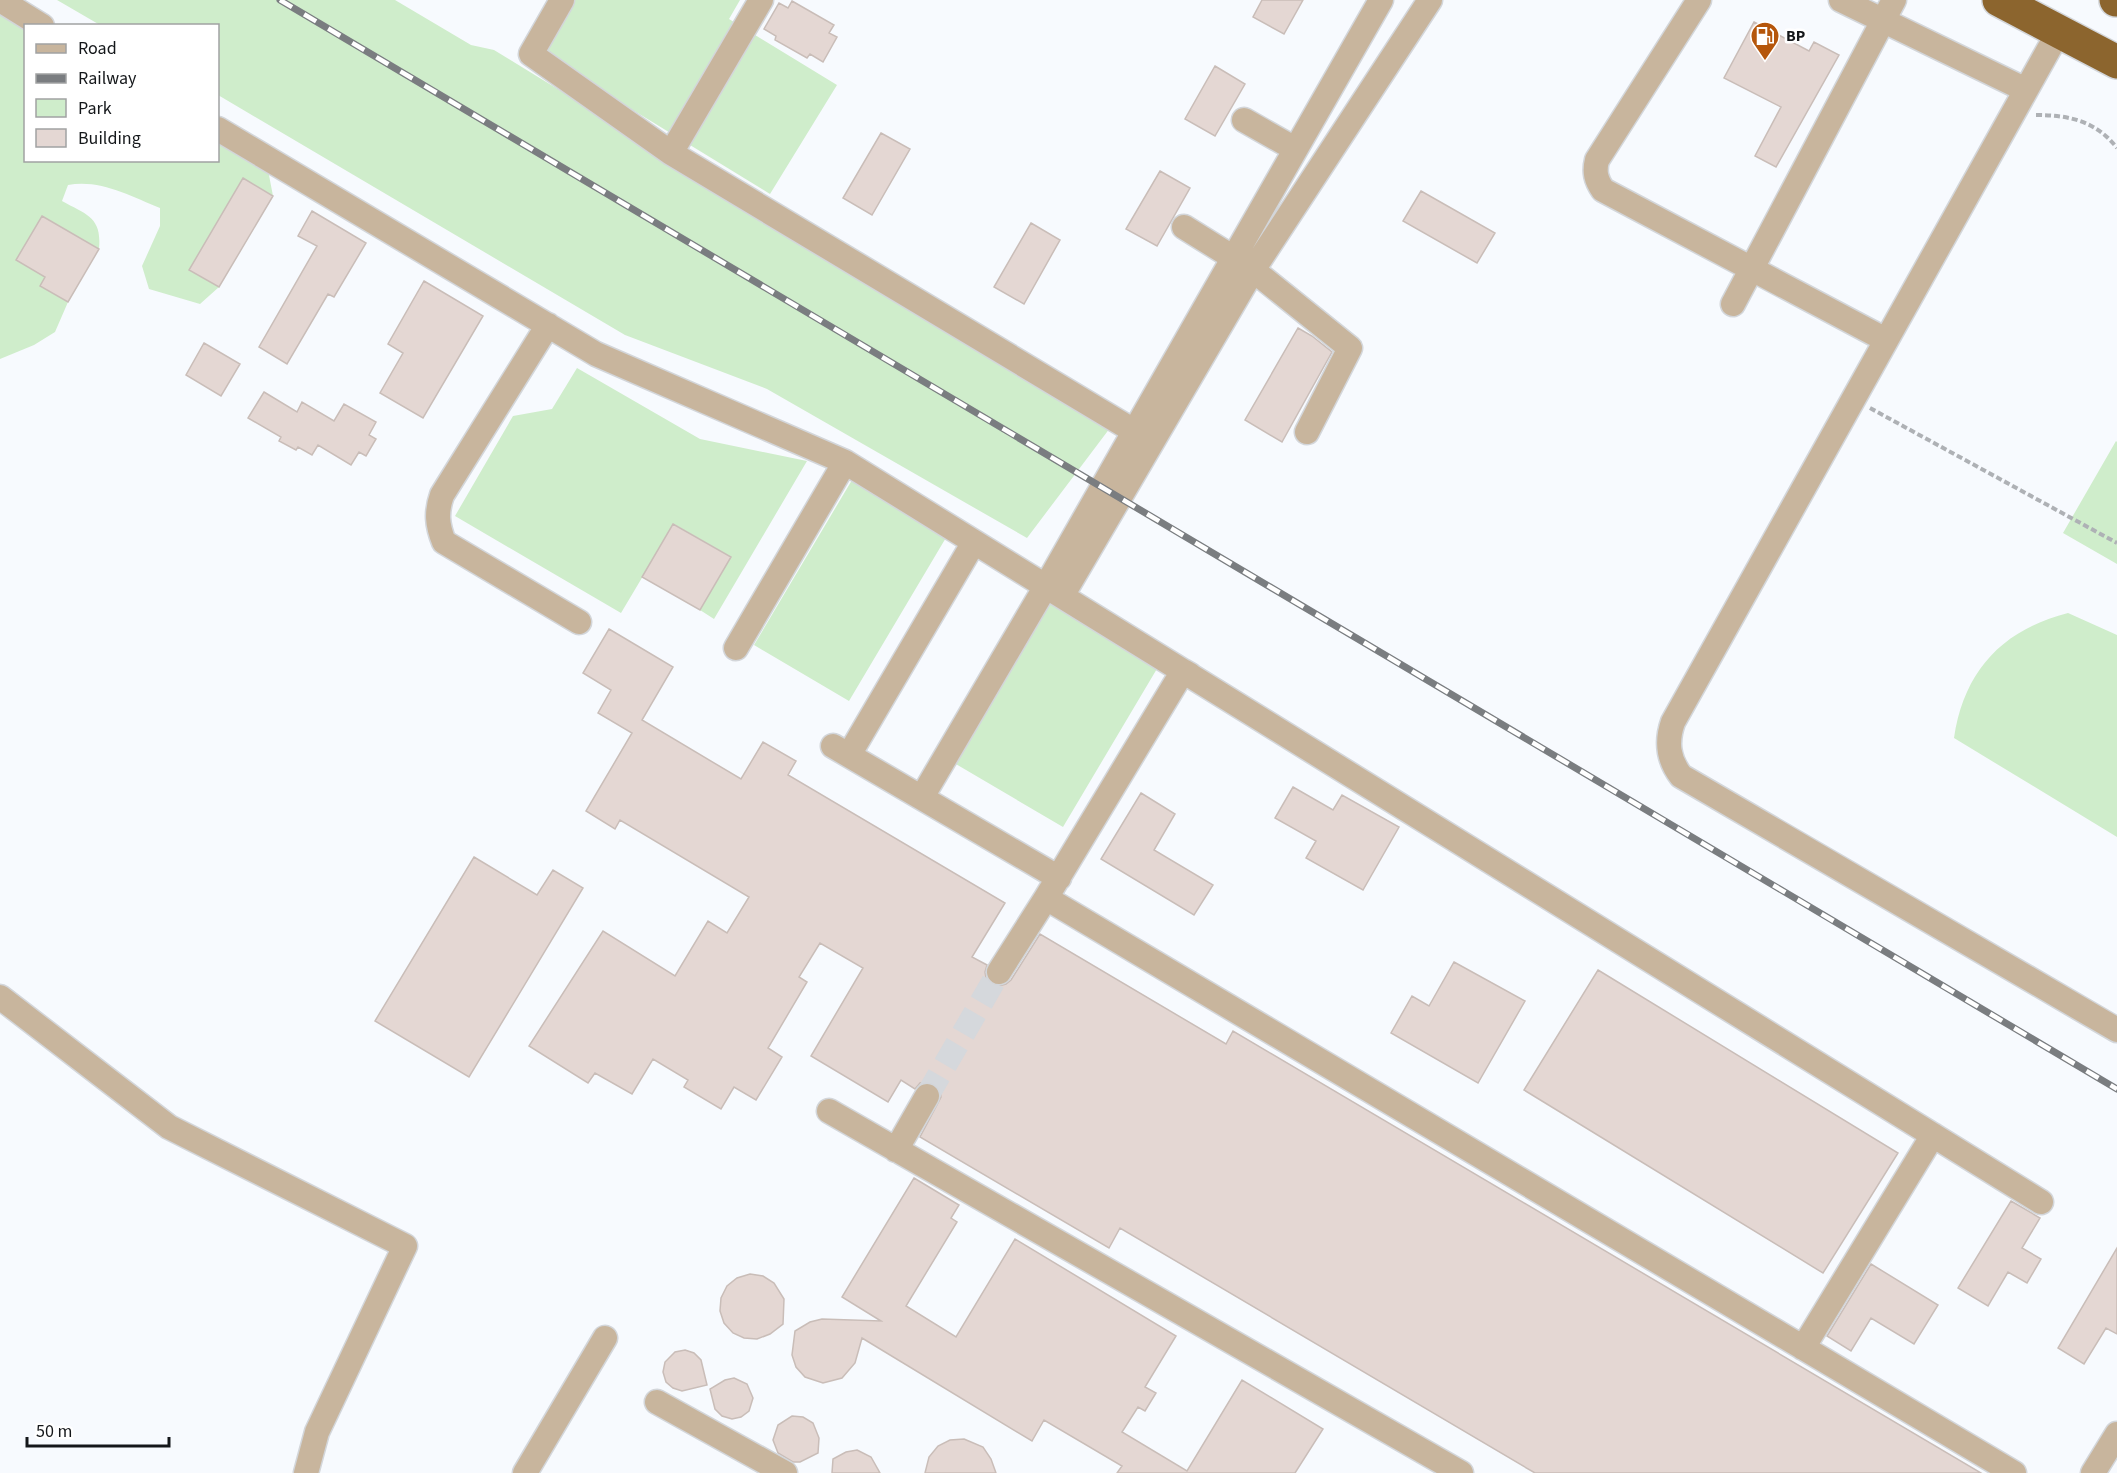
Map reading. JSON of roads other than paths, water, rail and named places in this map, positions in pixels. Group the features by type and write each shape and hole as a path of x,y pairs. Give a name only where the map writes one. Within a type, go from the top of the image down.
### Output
{"highway":[{"path":"1999,0 2117,62"}],"street":[{"path":"0,0 39,24"},
{"path":"562,0 531,54 671,153 1134,431"},
{"path":"671,153 761,0"},
{"path":"922,797 1054,591 1243,264 1295,149 1381,0"},
{"path":"1054,591 1134,431 1243,264 1430,0"},
{"path":"1699,0 1597,160 1595,173 1603,190 1886,340"},
{"path":"1841,0 1888,10 2026,90"},
{"path":"1733,304 1888,10"},
{"path":"2059,31 1673,722 1668,742 1671,761 1681,776 2117,1030"},
{"path":"1244,120 1295,149"},
{"path":"219,130 596,354 845,462 2041,1202"},
{"path":"1184,227 1243,264 1350,348 1307,432"},
{"path":"548,326 442,495 437,521 444,542 579,622"},
{"path":"736,648 845,462"},
{"path":"974,542 841,751 1059,878"},
{"path":"999,972 1059,878 1183,671 1190,675"},
{"path":"1046,898 2014,1473"},
{"path":"0,997 169,1127 405,1246 317,1431 306,1473"},
{"path":"896,1150 927,1096"},
{"path":"829,1112 1461,1473"},
{"path":"1803,1348 1933,1135"},
{"path":"525,1473 605,1338"},
{"path":"657,1402 785,1473"},
{"path":"2093,1473 2117,1434"}],"tunnel":[{"path":"927,1096 999,972"}],"railway":[{"path":"280,0 2117,1089"}],"place":[{"name":"BP","path":"1765,62"}]}
